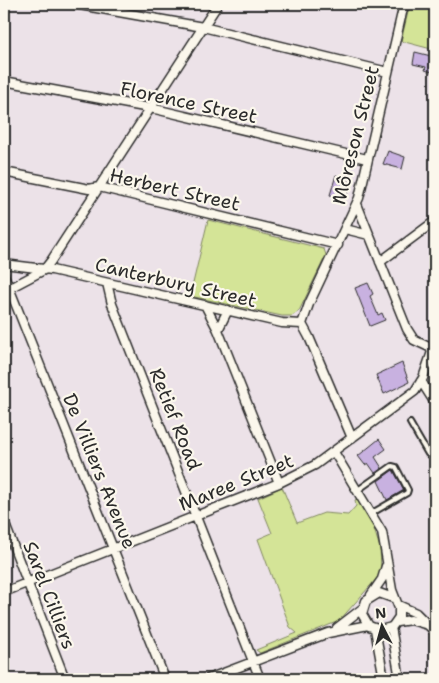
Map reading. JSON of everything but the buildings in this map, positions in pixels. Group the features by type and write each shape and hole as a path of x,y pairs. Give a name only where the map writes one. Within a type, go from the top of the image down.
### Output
{"street":[{"path":"74,4 100,6 203,27 388,72"},
{"path":"7,290 44,270 218,4"},
{"name":"Môreson Street","path":"302,324 309,304 356,204 404,4"},
{"name":"Florence Street","path":"4,81 149,108 367,159"},
{"name":"Herbert Street","path":"4,172 90,189 99,187 338,245"},
{"path":"356,204 409,332 419,343 434,346"},
{"path":"380,262 435,221"},
{"path":"345,229 369,235"},
{"name":"Canterbury Street","path":"4,264 107,283 282,323 302,324"},
{"name":"De Villiers Avenue","path":"4,275 7,290 165,679"},
{"name":"Retief Road","path":"107,283 112,304 255,661 260,679"},
{"path":"205,305 218,330 278,483"},
{"path":"218,330 219,308"},
{"path":"218,330 228,310"},
{"path":"302,324 352,438"},
{"name":"Maree Street","path":"4,592 300,474 334,452 412,394 421,381 434,346"},
{"path":"421,381 435,403"},
{"path":"334,452 372,513 383,537 393,598 400,612 394,625 400,679"},
{"name":"Sarel Cilliers","path":"4,522 65,679"},
{"path":"328,633 362,608 382,579 387,561"},
{"path":"370,597 382,593 393,598"},
{"path":"398,605 411,609 435,632"},
{"path":"362,608 363,618 375,630 384,630 411,620 428,625"},
{"path":"208,679 328,633 353,626 368,625"},
{"path":"375,630 384,679"}],"lane":[{"path":"410,423 428,454 435,457"},
{"path":"358,490 392,466 396,467 408,490 407,493 372,513"}],"green space":[{"path":"410,4 435,4 435,50 401,41"},
{"path":"208,220 324,249 326,255 299,311 292,316 282,316 190,296"},
{"path":"282,487 297,523 324,513 348,515 356,506 355,500 359,498 373,526 380,548 381,569 378,577 339,621 260,653 256,650 297,633 290,627 258,539 272,533 258,498"}]}
